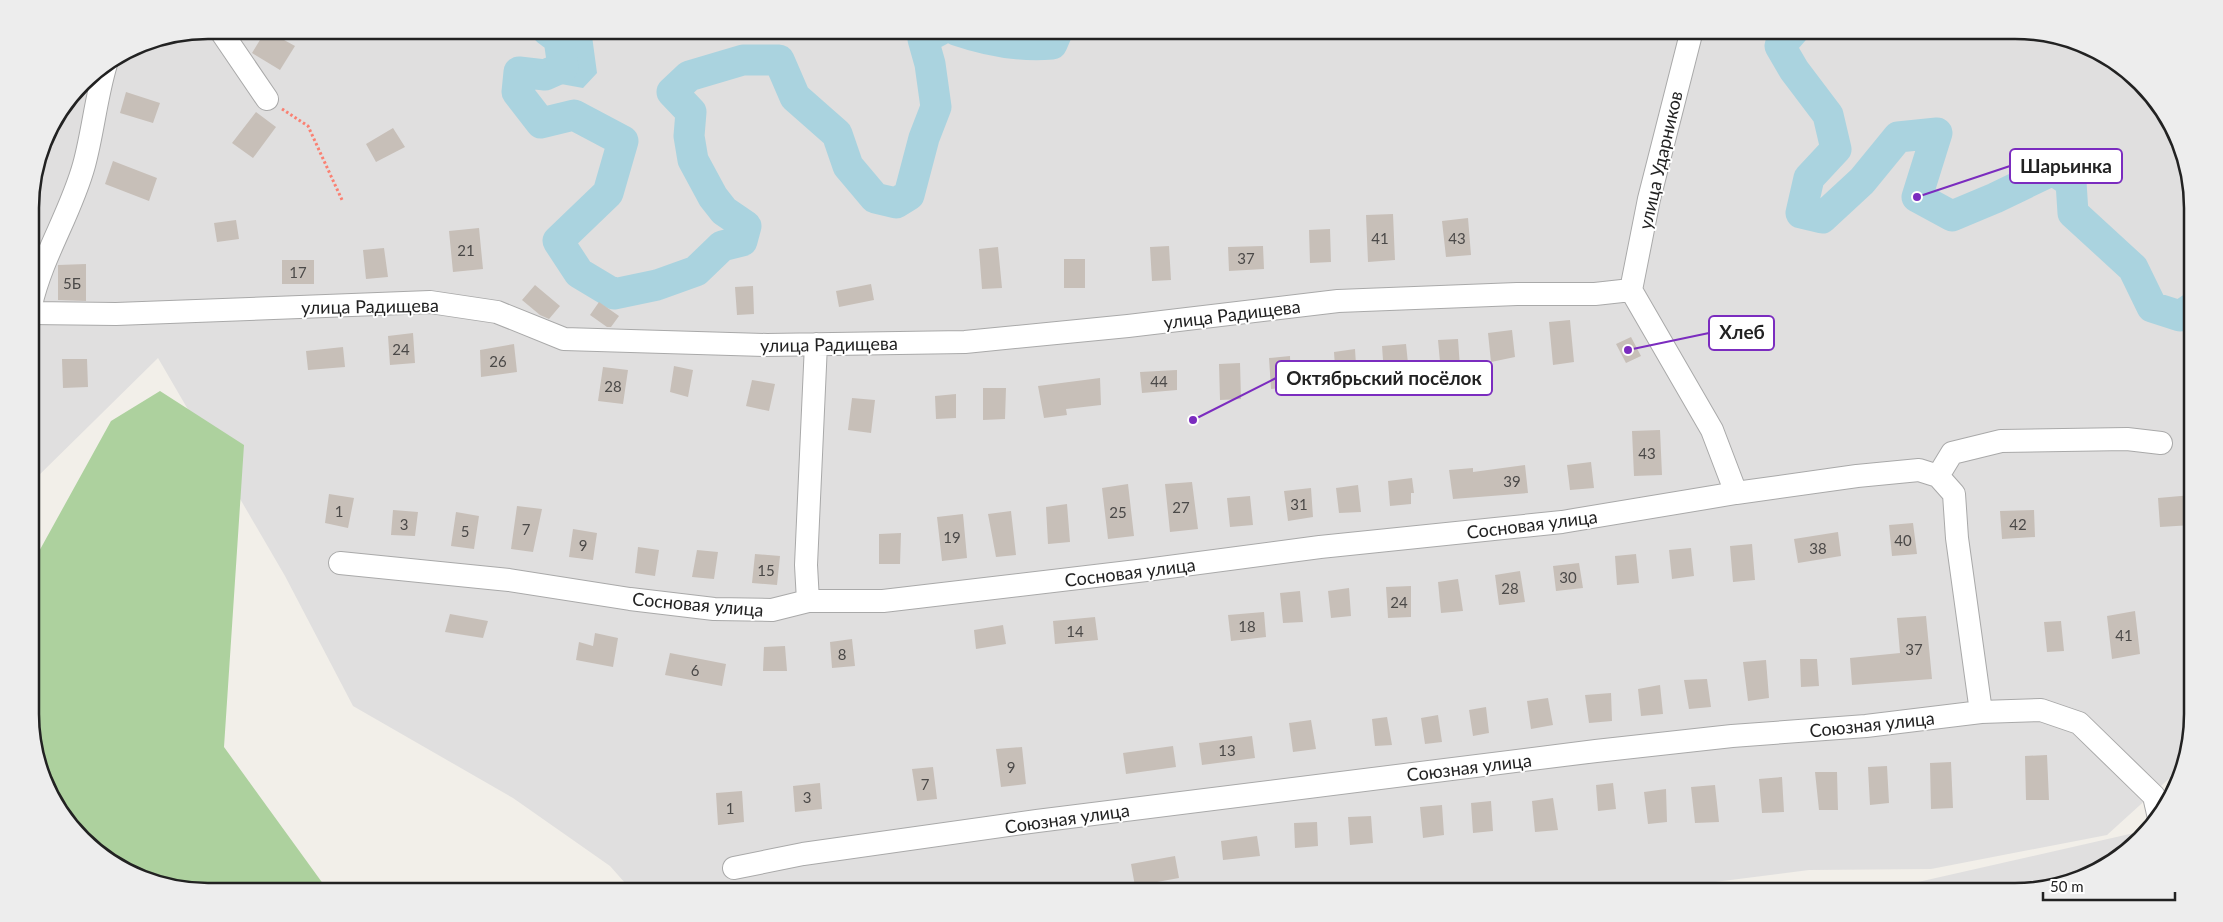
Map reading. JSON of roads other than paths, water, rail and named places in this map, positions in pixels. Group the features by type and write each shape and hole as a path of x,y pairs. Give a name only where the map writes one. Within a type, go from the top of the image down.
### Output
{"street":[{"path":"226,39 267,99"},
{"name":"улица Ударников","path":"1631,290 1649,200 1690,39"},
{"path":"39,274 84,166 97,80"},
{"path":"1631,290 1712,430 1736,493"},
{"name":"улица Радищева","path":"39,313 126,313 430,302 497,312 564,338 767,345 965,342 1128,326 1338,301 1517,294 1595,294 1631,290"},
{"path":"808,601 806,564 816,344"},
{"path":"1981,712 1957,538 1954,494 1928,473 1952,453 2001,441 2127,438 2161,443"},
{"name":"Сосновая улица","path":"340,563 509,580 714,609 772,610 808,601 883,601 1320,547 1562,522 1736,493 1857,476 1928,473"},
{"name":"Союзная улица","path":"734,868 803,854 1037,821 1596,751 1732,736 1866,726 1981,712 2041,710 2079,723 2154,796 2157,807"}],"water":[{"path":"565,39 592,39 597,73 583,88 550,82 551,64 563,67"}],"waterway":[{"path":"559,39 563,67 545,75 519,72 517,92 541,123 574,115 623,141 608,193 558,241 579,273 614,294 657,285 696,271 722,246 742,241 746,226 724,211 713,197 693,160 689,136 691,112 672,92 689,76 743,60 779,60 795,97 837,134 848,166 875,198 896,203 909,195 924,138 936,107 930,64 923,39"},
{"path":"989,39 1027,45 1052,44 1054,39"},
{"path":"1786,39 1780,46 1794,70 1828,115 1836,149 1809,178 1801,213 1822,218 1862,181 1898,137 1937,133 1917,197 1952,216 2053,170 2071,182 2073,213 2133,268 2152,307 2180,316 2184,313"}],"place":[{"name":"Шарьинка","path":"1917,197"},
{"name":"Хлеб","path":"1628,350"},
{"name":"Октябрьский посёлок","path":"1193,420"}]}
